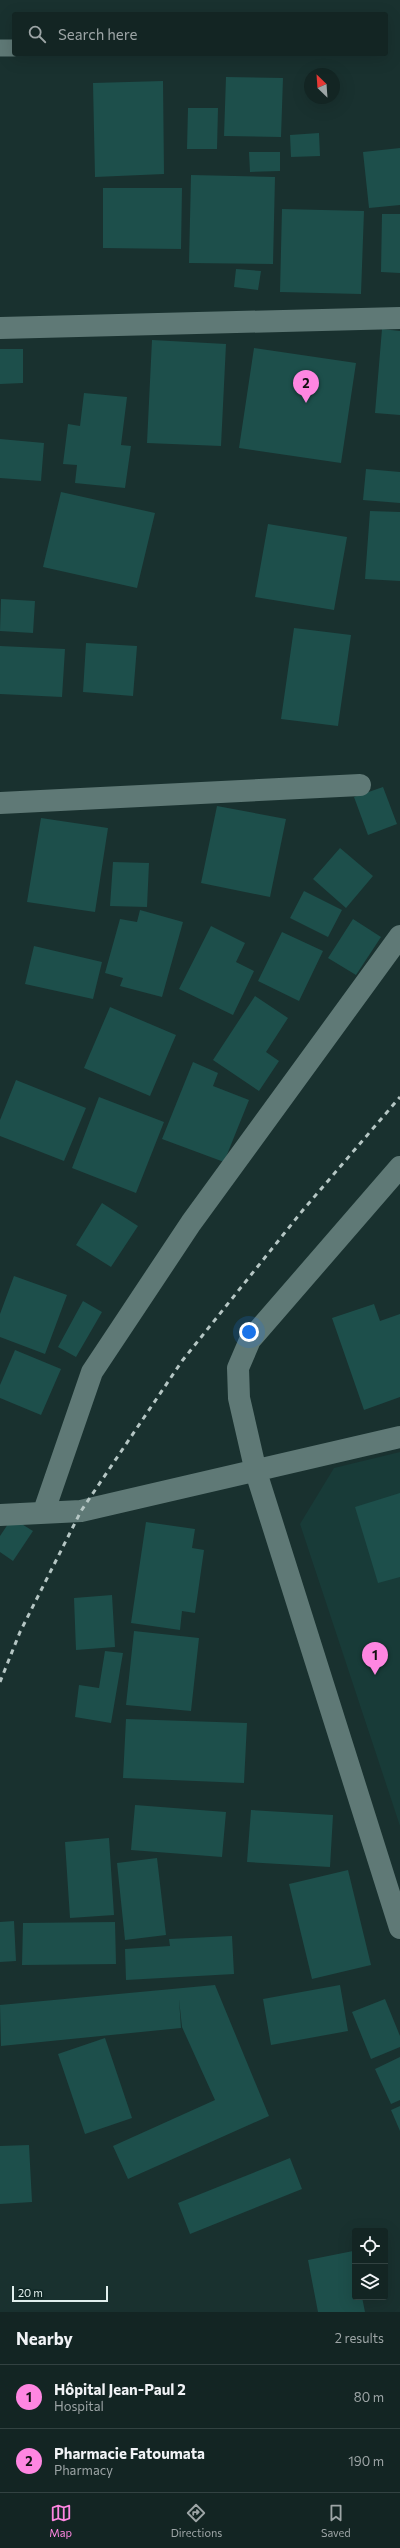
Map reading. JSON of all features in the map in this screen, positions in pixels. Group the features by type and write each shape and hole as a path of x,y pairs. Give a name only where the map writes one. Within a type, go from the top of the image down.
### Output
{"street":[{"path":"0,328 400,318"},
{"path":"0,803 360,785"},
{"path":"44,1511 92,1372 191,1223 400,936"},
{"path":"400,1167 250,1340 238,1368 238,1398 256,1472 400,1928"},
{"path":"0,1515 44,1511 81,1511 256,1472 400,1437"}],"lane":[{"path":"0,48 12,48"}],"shaded area":[{"path":"400,1452 400,1826 300,1524 334,1468"}],"building":[{"path":"226,77 283,78 281,137 224,136"},
{"path":"163,81 164,174 95,177 93,83"},
{"path":"188,108 218,108 217,149 187,149"},
{"path":"319,133 320,156 291,157 290,135"},
{"path":"400,148 400,205 369,208 363,152"},
{"path":"249,152 280,152 280,171 250,172"},
{"path":"191,175 275,177 273,264 189,263"},
{"path":"103,188 182,188 181,249 103,248"},
{"path":"282,209 364,211 361,294 280,292"},
{"path":"382,214 400,214 400,273 381,272"},
{"path":"236,269 261,271 258,290 234,287"},
{"path":"382,329 400,331 400,415 375,413"},
{"path":"152,340 226,344 221,446 147,443"},
{"path":"254,348 356,363 341,463 239,448"},
{"path":"0,349 23,349 23,383 0,384"},
{"path":"84,393 127,397 121,445 131,446 125,488 75,483 77,465 63,464 68,424 80,426"},
{"path":"0,439 44,443 41,481 0,478"},
{"path":"366,469 400,472 400,503 363,500"},
{"path":"61,492 155,513 137,588 43,567"},
{"path":"370,511 400,512 400,581 365,579"},
{"path":"268,524 347,537 334,610 255,597"},
{"path":"1,599 35,601 33,633 0,631"},
{"path":"294,628 351,635 338,726 281,719"},
{"path":"86,643 137,646 133,696 83,692"},
{"path":"0,646 65,649 62,697 0,694"},
{"path":"383,787 397,824 368,835 354,797"},
{"path":"217,806 286,819 270,897 201,883"},
{"path":"41,818 108,828 95,912 27,902"},
{"path":"340,848 373,876 346,908 313,879"},
{"path":"113,862 149,863 147,907 110,906"},
{"path":"304,891 342,910 328,937 290,918"},
{"path":"140,910 183,922 162,997 120,986 123,978 105,973 120,919 137,922"},
{"path":"353,919 381,937 356,975 328,958"},
{"path":"211,926 245,943 236,962 254,971 233,1015 179,989"},
{"path":"282,932 323,951 299,1001 258,981"},
{"path":"34,946 102,962 93,999 25,984"},
{"path":"255,996 288,1018 266,1052 279,1061 259,1091 213,1060"},
{"path":"110,1007 176,1035 150,1096 84,1068"},
{"path":"193,1062 218,1073 213,1086 249,1100 224,1162 162,1139"},
{"path":"16,1080 86,1108 64,1161 0,1136 0,1120"},
{"path":"99,1097 164,1122 136,1193 72,1168"},
{"path":"102,1203 138,1226 111,1267 76,1245"},
{"path":"14,1276 67,1295 45,1354 0,1337 0,1314"},
{"path":"83,1301 102,1312 76,1357 58,1347"},
{"path":"374,1304 380,1321 400,1314 400,1397 364,1410 332,1318"},
{"path":"15,1350 61,1369 41,1415 0,1398 0,1385"},
{"path":"400,1493 400,1577 378,1583 355,1507"},
{"path":"12,1518 33,1531 13,1561 0,1552 0,1536"},
{"path":"146,1522 195,1529 192,1548 204,1550 195,1613 182,1611 180,1630 131,1623"},
{"path":"112,1595 115,1647 76,1650 74,1598"},
{"path":"134,1631 199,1638 191,1711 126,1705"},
{"path":"105,1651 123,1653 111,1723 75,1717 79,1685 99,1688"},
{"path":"126,1719 247,1723 244,1783 123,1778"},
{"path":"135,1805 226,1812 222,1857 131,1850"},
{"path":"251,1810 333,1815 330,1867 247,1862"},
{"path":"109,1838 114,1915 70,1918 65,1842"},
{"path":"157,1858 166,1935 125,1940 117,1863"},
{"path":"348,1870 371,1965 312,1979 289,1884"},
{"path":"14,1921 16,1961 0,1962 0,1922"},
{"path":"115,1922 116,1964 22,1965 23,1923"},
{"path":"232,1936 234,1974 126,1980 125,1949 170,1946 169,1939"},
{"path":"215,1985 269,2116 128,2179 113,2146 215,2100 182,2027 179,1999 181,2028 1,2046 0,2005"},
{"path":"340,1985 348,2031 271,2045 263,1999"},
{"path":"385,1999 400,2036 400,2047 371,2059 352,2012"},
{"path":"105,2038 132,2118 85,2134 58,2054"},
{"path":"400,2057 400,2100 391,2104 375,2069"},
{"path":"400,2106 400,2131 391,2110"},
{"path":"29,2145 32,2202 0,2204 0,2146"},
{"path":"290,2158 302,2189 190,2234 178,2203"},
{"path":"352,2251 352,2300 363,2300 365,2312 318,2312 308,2260"}],"railway":[{"path":"0,1682 20,1632 81,1511 182,1361 303,1210 400,1097"}],"place":[{"name":"Pharmacie Fatoumata","path":"306,403"},
{"name":"Hôpital Jean-Paul 2","path":"375,1675"}]}
